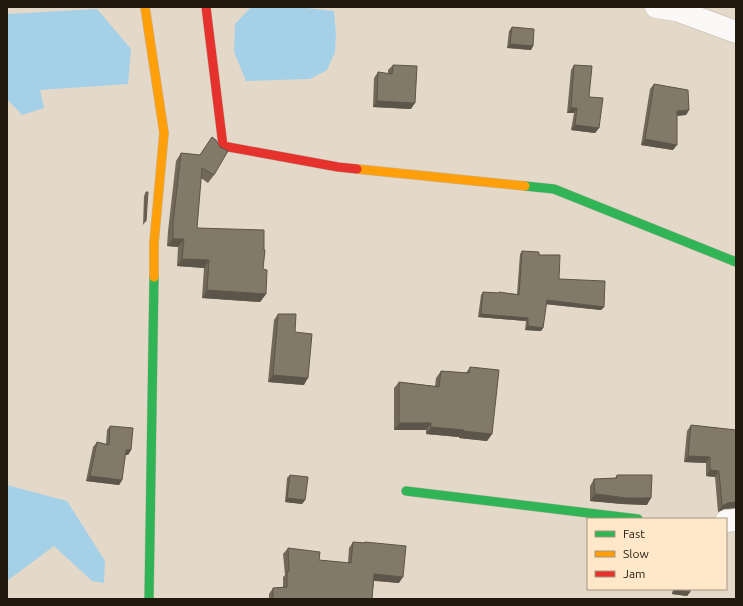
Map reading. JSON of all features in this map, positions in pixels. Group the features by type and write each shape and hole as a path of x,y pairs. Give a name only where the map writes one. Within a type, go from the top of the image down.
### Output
{"street":[{"path":"145,7 164,133 154,243 149,599"},
{"path":"206,7 223,146 338,167 554,190 736,262"},
{"path":"656,7 676,10 736,32"},
{"path":"406,491 630,518"}],"water":[{"path":"251,7 297,7 334,11 336,34 335,52 327,70 310,79 246,81 234,52 235,24"},
{"path":"97,9 131,49 128,84 40,90 44,108 22,115 7,99 7,14"},
{"path":"7,485 67,501 105,561 104,583 92,581 54,546 7,581"}],"building":[{"path":"512,27 534,29 533,46 510,44"},
{"path":"393,65 417,66 415,103 377,101 378,72 392,74"},
{"path":"574,65 592,66 589,97 603,98 599,128 575,125 577,108 571,108"},
{"path":"654,84 688,90 689,110 677,111 677,145 645,139"},
{"path":"212,137 216,140 220,147 228,151 214,175 202,168 197,228 264,230 265,250 263,269 267,270 266,294 207,290 209,260 182,259 184,239 173,239 173,223 181,153 200,155"},
{"path":"146,192 148,192 145,221"},
{"path":"522,251 539,252 539,255 560,255 559,279 605,281 604,307 547,300 543,328 528,326 528,318 481,314 483,292 499,292 519,295"},
{"path":"278,314 296,314 295,332 312,334 308,378 273,375"},
{"path":"470,367 499,370 492,434 431,427 431,423 399,423 399,382 439,387 441,371 469,373"},
{"path":"691,425 736,430 736,502 728,503 722,506 719,471 710,470 710,457 688,456"},
{"path":"110,426 133,428 131,450 126,450 122,480 90,476 97,442 109,445"},
{"path":"290,475 308,477 305,500 287,498"},
{"path":"617,475 652,475 651,498 627,498 595,494 594,479 617,478"},
{"path":"353,542 406,546 403,577 374,574 372,599 273,599 273,588 287,587 287,571 289,571 288,548 320,552 319,560 351,563"},
{"path":"674,590 690,590 690,592"}],"traffic: fast":[{"path":"525,186 554,189 736,262"},
{"path":"149,599 154,277"},
{"path":"406,491 630,518"}],"traffic: slow":[{"path":"145,7 164,133 154,243 154,277"},
{"path":"357,169 525,186"}],"traffic: jam":[{"path":"206,7 223,146 338,167 357,169"}]}
